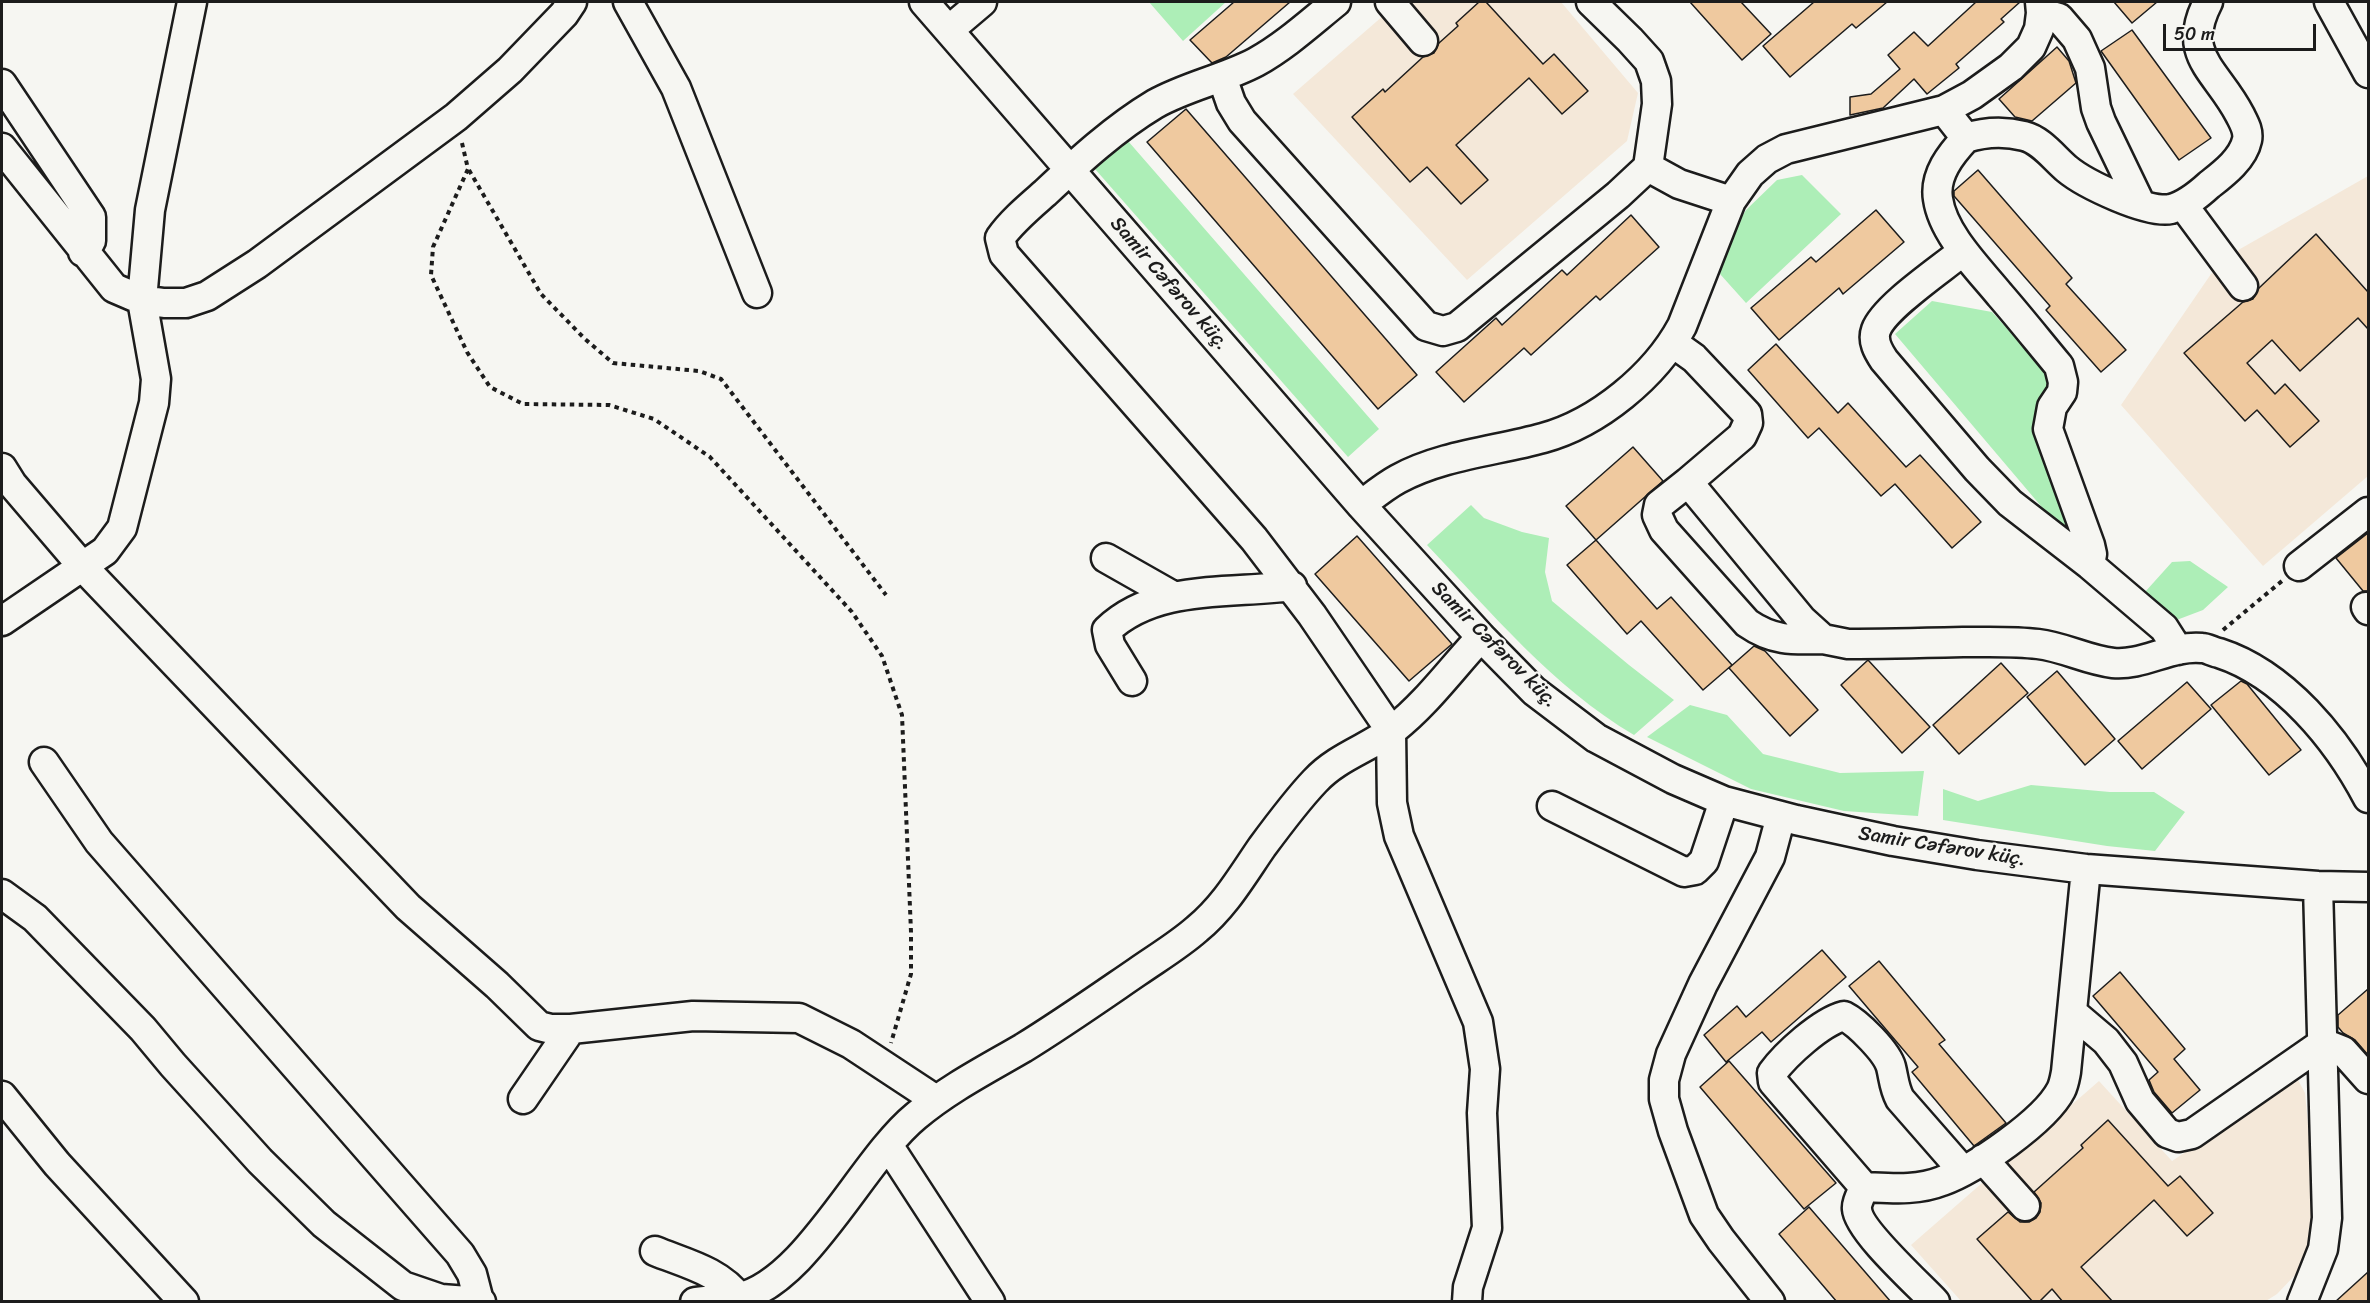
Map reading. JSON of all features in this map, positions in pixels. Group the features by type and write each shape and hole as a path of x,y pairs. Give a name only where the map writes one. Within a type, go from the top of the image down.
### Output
{"street":[{"path":"2,621 105,551 122,528 154,403 156,379 142,300 150,210 192,2"},
{"path":"2,148 114,288 142,300 186,303 207,296 256,264 456,117 510,70 564,14 572,2"},
{"path":"628,2 676,88 757,293"},
{"name":"Samir Cəfərov küç.","path":"924,2 1361,505 1481,637 1534,691 1596,738 1673,779 1724,801 1781,816 1946,850 2086,869 2318,886 2368,887"},
{"path":"949,30 982,2"},
{"path":"1336,2 1284,45 1256,62 1172,96 1130,120 1008,226 1000,238 1004,254 1254,539 1292,586 1391,731 1392,803 1399,836 1478,1022 1485,1069 1482,1113 1486,1228 1468,1287 1467,1302"},
{"path":"1390,2 1423,40"},
{"path":"1222,77 1231,103 1242,121 1426,326 1443,331 1457,327 1618,195 1648,167 1657,104 1656,81 1648,61 1591,2"},
{"path":"2090,565 2092,554 2090,545 2048,429 2052,407 2061,392 2063,382 2059,366 1963,251 1943,218 1937,197 1940,180 1948,158 1966,138 1985,132 2025,136 2037,141 2068,170 2084,181 2154,210 2183,205 2221,176 2239,157 2247,140 2246,127 2238,110 2201,54 2197,37 2199,20 2208,2"},
{"path":"2330,2 2368,73"},
{"path":"1361,505 1398,479 1425,467 1500,447 1545,438 1581,423 1616,400 1655,366 1673,343 1682,326 1731,201 1750,174 1767,159 1786,149 1944,110 1972,95 2011,67 2031,47 2039,29 2041,7 2059,18 2077,39 2090,68 2096,108 2101,122 2141,205"},
{"path":"2,84 91,217 91,241 83,252"},
{"path":"1944,110 1966,138"},
{"path":"1648,167 1679,184 1731,201"},
{"path":"2183,205 2243,286"},
{"path":"1963,251 1886,314 1876,331 1875,346 1915,397 1977,469 2010,503 2090,565 2190,649"},
{"path":"1673,343 1694,358 1746,414 1748,423 1742,436 1659,505 1657,515 1664,530 1747,623 1761,633 1786,640 1823,639 1848,644 2012,642 2040,644 2119,663 2190,649 2235,658 2274,681 2301,705 2356,774 2368,798"},
{"path":"2,468 12,484 83,567 408,907 497,985 539,1026 551,1029 571,1029 693,1016 799,1018 885,1064 936,1100"},
{"path":"1688,482 1802,620 1823,639"},
{"path":"2299,566 2368,512"},
{"path":"1106,558 1173,596"},
{"path":"1132,681 1110,645 1107,630 1118,619 1147,604 1173,596 1292,586"},
{"path":"695,1302 739,1298 765,1286 787,1270 815,1239 888,1145 913,1118 936,1100 1056,1028 1198,929 1228,899 1262,847 1318,777 1342,758 1391,731 1428,698 1449,671 1481,637"},
{"path":"2,894 35,918 143,1029 172,1065 260,1161 324,1224 403,1286 441,1299 480,1301 472,1274 460,1254 99,842 44,762"},
{"path":"1552,806 1683,872 1695,870 1704,861 1724,801"},
{"path":"1770,1302 1727,1249 1704,1215 1673,1131 1664,1099 1664,1080 1671,1054 1703,984 1764,872 1781,816"},
{"path":"2025,1206 1973,1165 1900,1099 1894,1088 1890,1065 1884,1054 1853,1021 1844,1016 1831,1020 1779,1063 1772,1073 1773,1082 1864,1187 1906,1189 1941,1182 1973,1165 2010,1142 2049,1106 2061,1090 2066,1072 2073,1013 2086,869"},
{"path":"2302,1302 2323,1249 2327,1218 2318,886"},
{"path":"2073,1013 2106,1041 2123,1063 2140,1101 2166,1133 2178,1137 2192,1134 2323,1042"},
{"path":"523,1099 571,1029"},
{"path":"2323,1042 2343,1051 2368,1079"},
{"path":"2,1096 57,1164 184,1302"},
{"path":"888,1145 990,1302"},
{"path":"1864,1187 1856,1208 1861,1222 1935,1302"},
{"path":"655,1251 717,1277 730,1286 739,1298"}],"path":[{"path":"456,117 468,170 540,294 613,363 699,371 721,379 886,595"},
{"path":"468,170 433,247 431,275 467,352 490,387 523,404 609,405 654,419 710,457 852,612 882,656 902,715 911,974 885,1064"},
{"path":"2190,649 2299,566"}],"shaded area":[{"path":"1399,2 1561,2 1638,93 1627,141 1467,280 1293,94"},
{"path":"2368,176 2368,476 2263,566 2121,405 2211,274 2240,249"},
{"path":"2297,1078 2305,1093 2317,1219 2312,1245 2299,1271 2277,1294 2266,1301 1961,1301 1911,1245 2099,1081 2172,1161"}],"green space":[{"path":"1149,2 1226,2 1183,41"},
{"path":"1128,141 1379,429 1348,457 1095,169"},
{"path":"1802,175 1841,214 1746,303 1720,274 1732,234 1746,210 1777,180"},
{"path":"1932,301 1992,312 2050,376 2041,407 2077,526 2057,525 1895,334"},
{"path":"1471,505 1484,518 1522,532 1549,538 1545,572 1552,601 1674,700 1634,735 1604,716 1550,671 1499,622 1427,545"},
{"path":"2190,561 2228,587 2203,610 2174,621 2145,592 2172,562"},
{"path":"1690,705 1727,715 1763,754 1840,773 1924,771 1918,816 1844,811 1751,789 1647,737"},
{"path":"2031,785 2110,792 2154,792 2185,812 2155,851 2107,846 1943,820 1943,789 1978,801"}],"building":[{"path":"1234,2 1290,2 1226,57 1212,63 1190,40"},
{"path":"1479,2 1486,2 1543,64 1554,54 1588,91 1562,114 1529,78 1456,145 1488,180 1461,204 1427,167 1410,182 1352,117 1383,89 1385,92 1423,57 1434,53 1439,43 1458,26 1456,23"},
{"path":"1690,2 1741,2 1771,34 1742,60"},
{"path":"1814,2 1887,2 1856,28 1852,24 1790,77 1763,46"},
{"path":"1976,2 2020,2 2001,19 2004,22 1956,64 1959,68 1927,94 1914,79 1883,108 1850,115 1850,97 1871,94 1900,69 1888,55 1914,32 1928,46"},
{"path":"2114,2 2157,2 2132,23"},
{"path":"2132,30 2211,138 2179,160 2101,51"},
{"path":"2057,47 2069,61 2076,83 2032,121 2015,117 1999,99"},
{"path":"1186,109 1417,375 1378,409 1147,142"},
{"path":"1978,170 2072,278 2066,284 2126,350 2101,372 2046,310 2050,306 1954,196 1954,191"},
{"path":"1876,210 1904,242 1843,294 1839,288 1779,340 1751,308 1811,257 1816,262"},
{"path":"1631,215 1659,247 1600,300 1596,296 1531,355 1524,348 1464,402 1436,372 1496,318 1502,325 1562,270 1567,275"},
{"path":"2316,234 2368,292 2368,329 2358,318 2300,371 2272,340 2247,363 2275,394 2285,384 2319,421 2290,447 2257,410 2245,421 2184,353 2243,302 2253,299 2259,288"},
{"path":"1776,344 1838,413 1848,403 1906,467 1920,455 1981,522 1952,548 1895,484 1881,496 1819,428 1808,438 1748,370"},
{"path":"1633,447 1663,481 1596,540 1566,506"},
{"path":"2368,533 2368,591 2363,591 2336,558"},
{"path":"1357,536 1452,644 1409,681 1315,574"},
{"path":"1596,540 1657,609 1671,597 1732,665 1703,690 1641,621 1627,634 1567,565"},
{"path":"1754,646 1765,651 1818,710 1790,736 1729,668"},
{"path":"1868,660 1930,727 1902,753 1841,685"},
{"path":"2001,663 2028,693 1959,754 1933,725"},
{"path":"2057,671 2115,739 2085,765 2027,697"},
{"path":"2241,681 2247,684 2301,750 2269,775 2211,705"},
{"path":"2187,682 2211,709 2142,769 2118,741"},
{"path":"1822,950 1846,977 1771,1042 1762,1032 1726,1062 1704,1035 1737,1006 1746,1017"},
{"path":"1879,961 1945,1040 1939,1044 2006,1123 1974,1146 1912,1072 1918,1067 1849,986"},
{"path":"2120,972 2185,1049 2174,1059 2200,1090 2172,1113 2154,1092 2149,1080 2158,1072 2093,996"},
{"path":"2368,989 2368,1055 2355,1040 2338,1027 2338,1015"},
{"path":"1729,1061 1836,1183 1804,1209 1700,1087"},
{"path":"2108,1120 2168,1186 2180,1176 2213,1213 2187,1236 2154,1200 2081,1267 2113,1302 2063,1302 2052,1289 2039,1302 2033,1302 1977,1239 2008,1212 2020,1222 2029,1222 2036,1218 2040,1212 2041,1203 2034,1192 2083,1148 2081,1145"},
{"path":"1809,1207 1891,1302 1837,1302 1779,1234"},
{"path":"2368,1272 2368,1302 2335,1302"}]}
